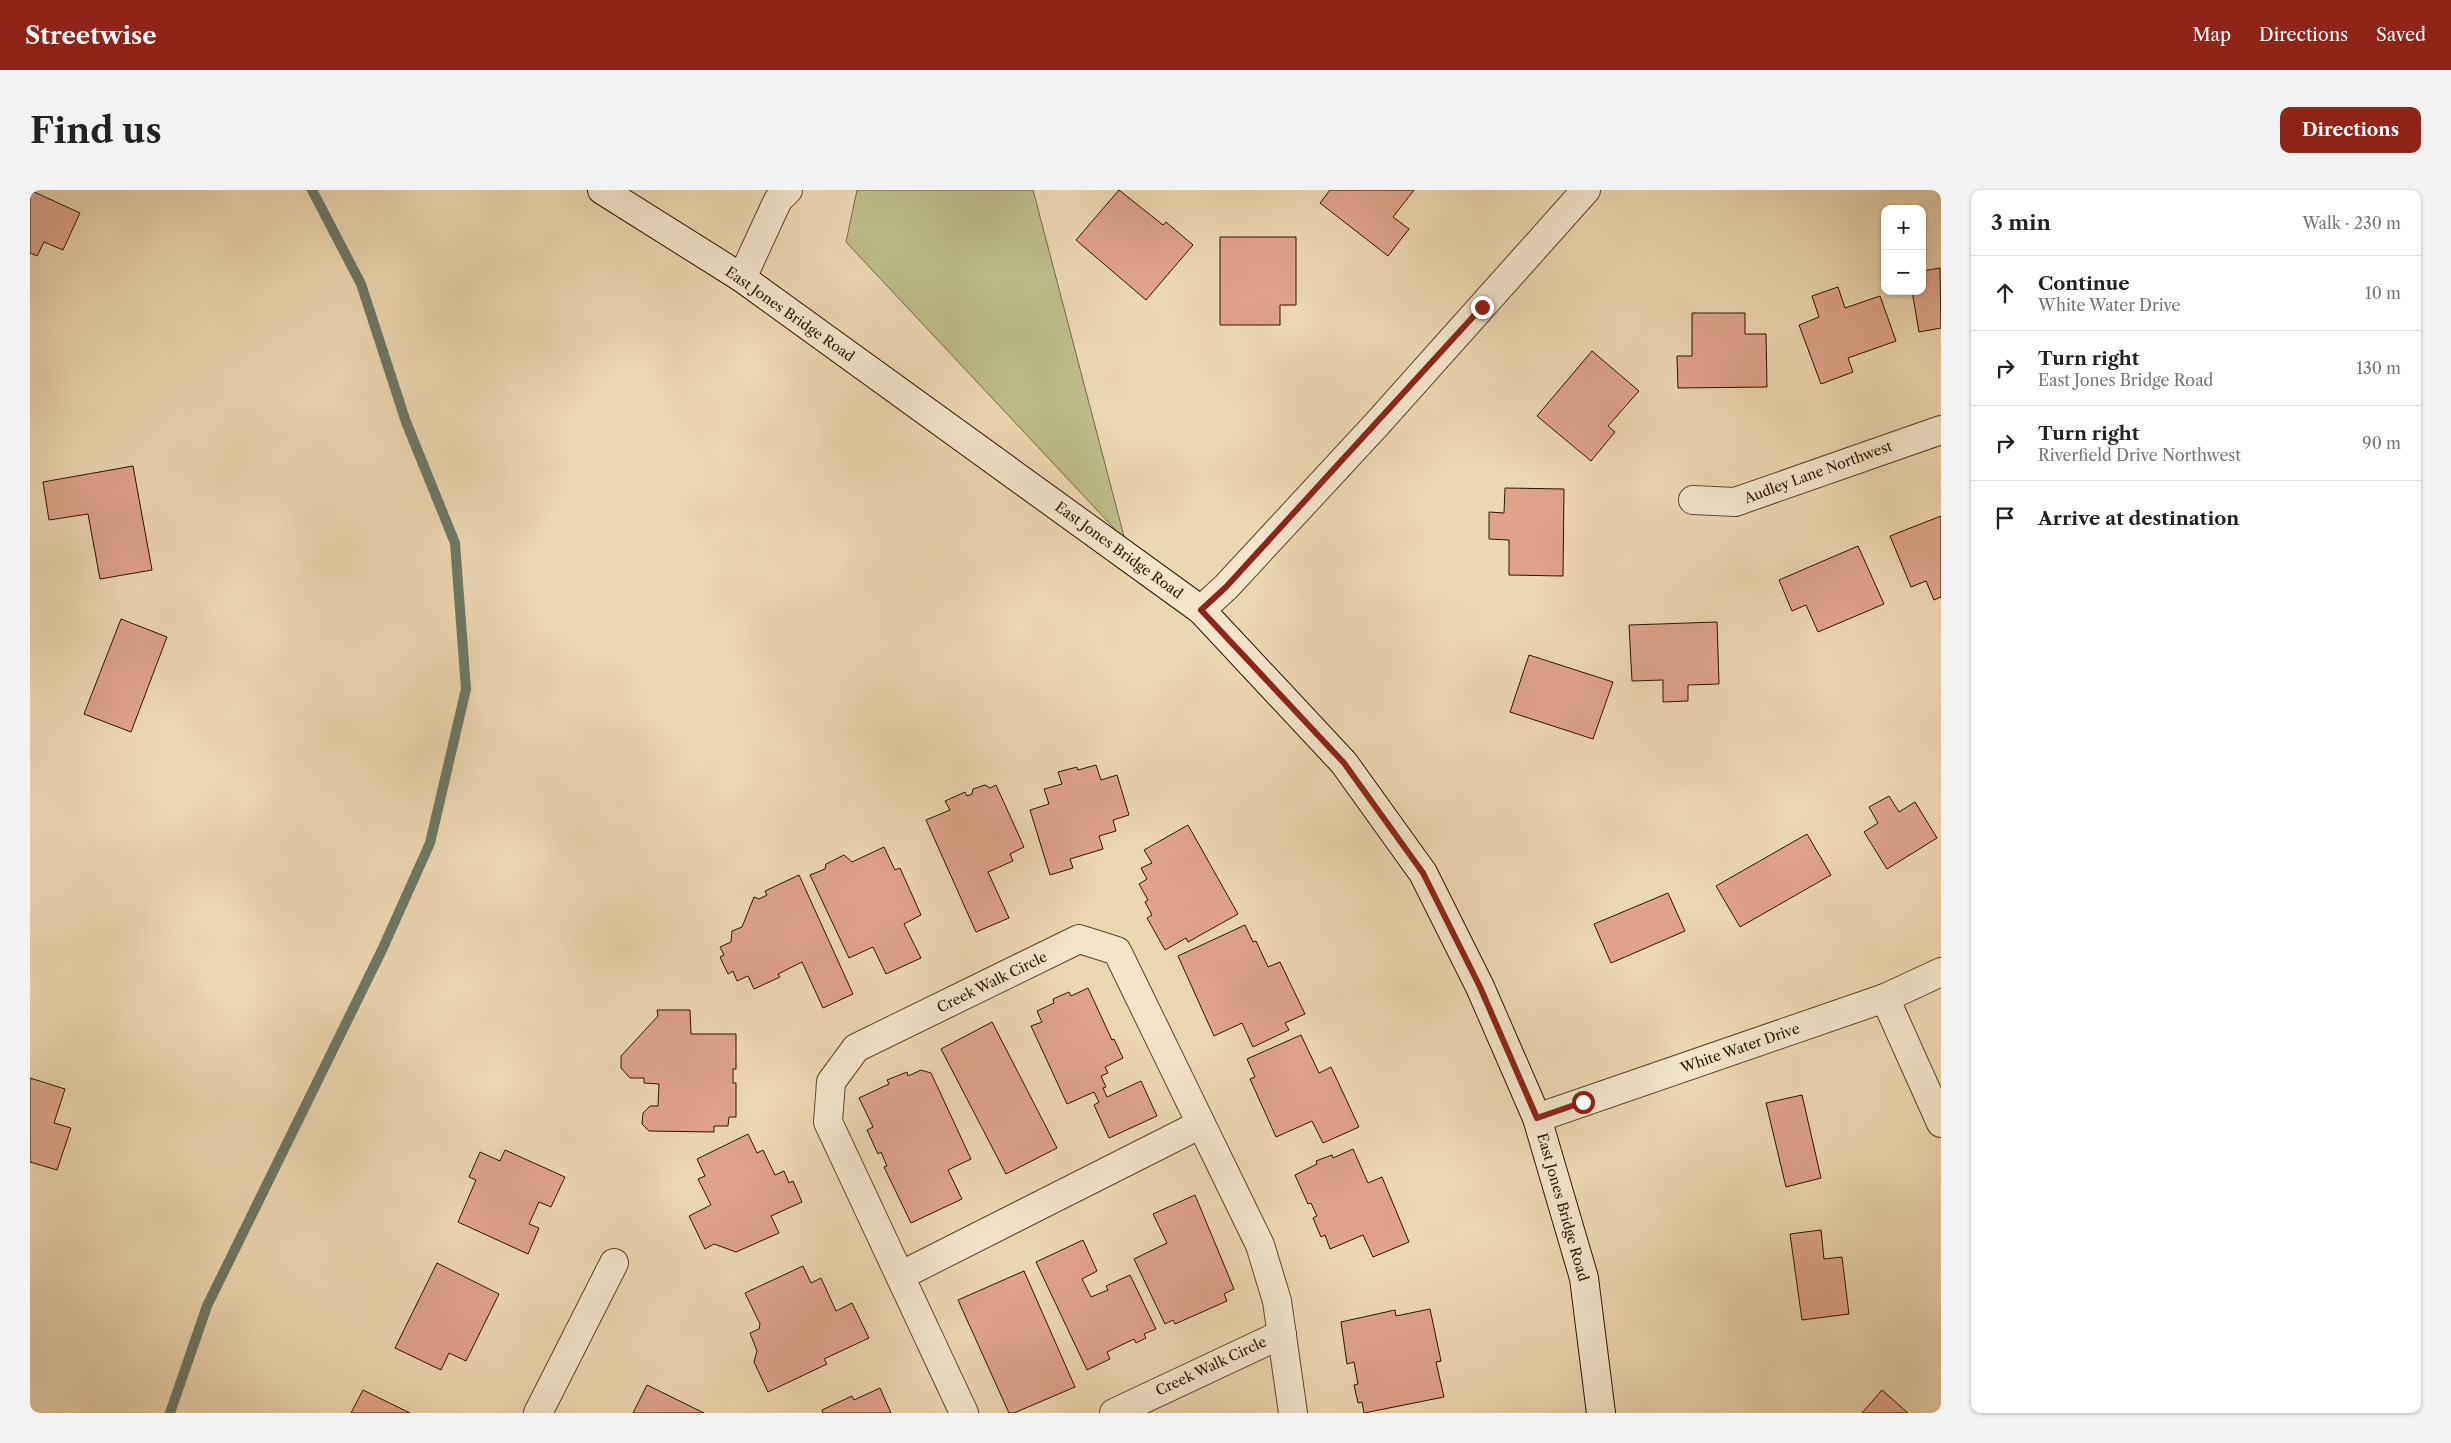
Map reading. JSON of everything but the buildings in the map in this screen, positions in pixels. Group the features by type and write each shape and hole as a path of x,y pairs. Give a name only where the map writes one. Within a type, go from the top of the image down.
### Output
{"street":[{"name":"East Jones Bridge Road","path":"602,190 742,278 1201,610 1344,763 1423,873 1480,987 1537,1118 1584,1278 1601,1413"},
{"path":"1201,610 1226,587 1377,424 1586,190"},
{"path":"742,278 780,193"},
{"name":"Audley Lane Northwest","path":"1693,500 1735,502 1941,430"},
{"name":"Creek Walk Circle","path":"964,1413 828,1122 831,1082 856,1048 1079,939 1117,951 1260,1245 1277,1301 1293,1413"},
{"name":"White Water Drive","path":"1537,1118 1885,998 1941,972"},
{"path":"1885,998 1941,1123"},
{"path":"900,1276 1201,1124"},
{"path":"538,1413 614,1262"},
{"name":"Creek Walk Circle","path":"1114,1413 1282,1334"}],"green space":[{"path":"857,190 1033,190 1125,540 846,242"}],"waterway":[{"path":"170,1413 207,1306 382,950 430,843 466,689 455,543 406,422 361,284 312,190"}],"route":[{"path":"1482,307 1226,587 1201,610 1344,763 1423,873 1480,987 1537,1118 1583,1102"}]}
